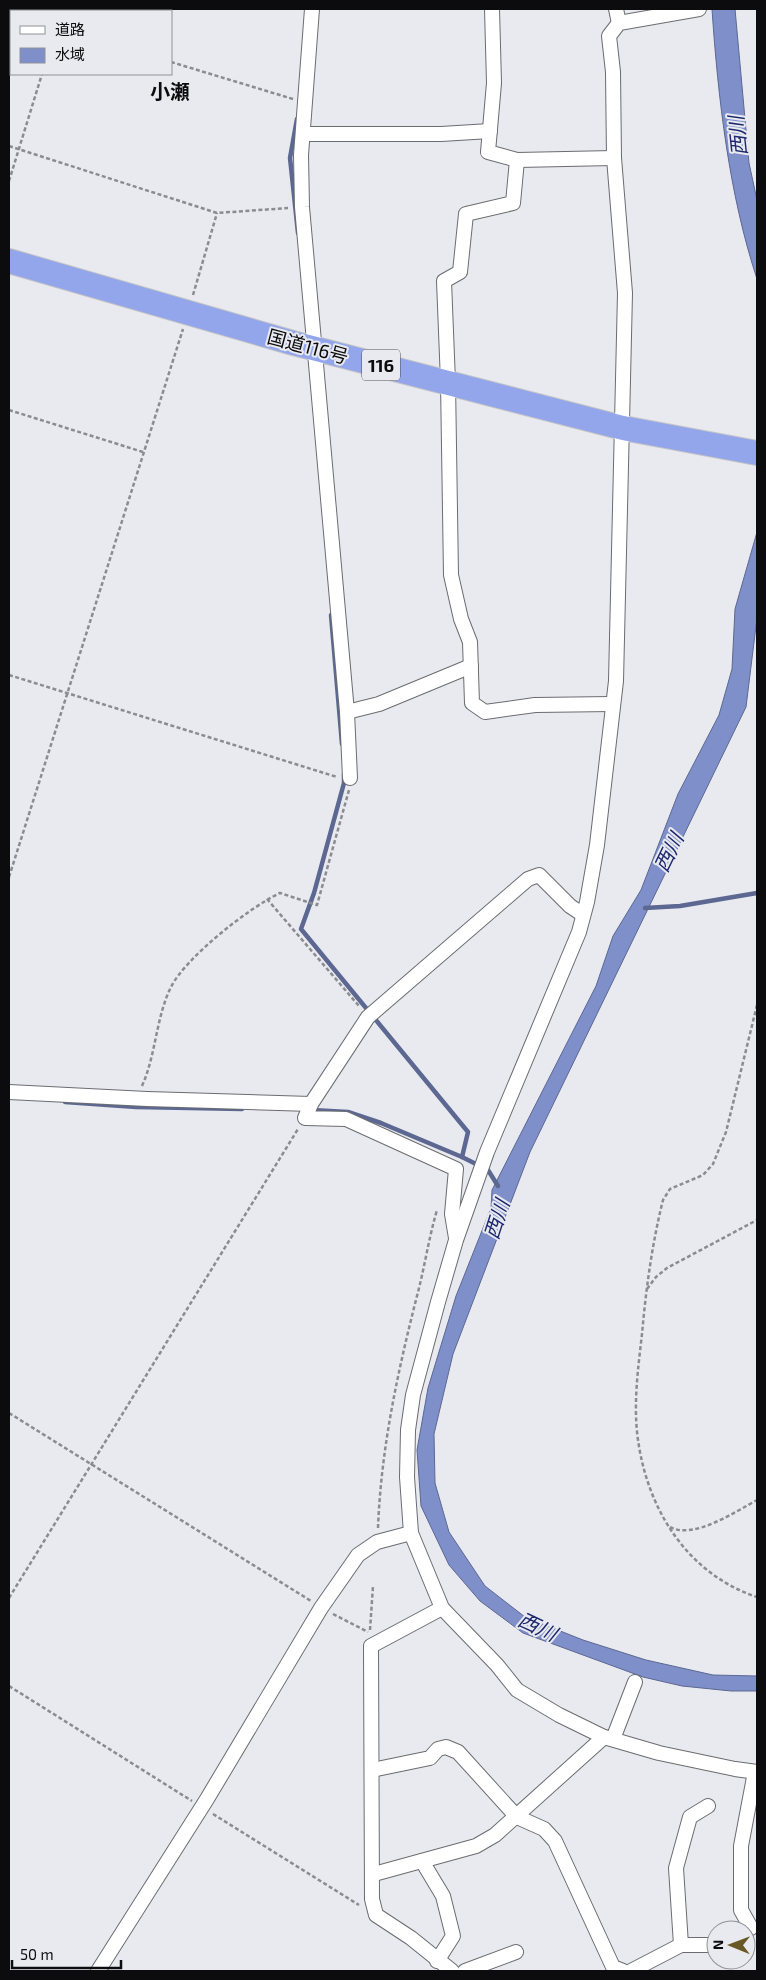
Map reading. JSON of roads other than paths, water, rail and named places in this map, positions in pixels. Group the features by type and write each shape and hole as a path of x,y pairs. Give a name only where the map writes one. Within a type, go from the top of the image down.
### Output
{"highway":[{"name":"国道116号","path":"9,261 313,348 623,428 757,453"}],"street":[{"path":"312,9 301,155 302,207 313,348 347,712 350,778"},
{"path":"492,9 494,83 488,152 517,160 614,158"},
{"path":"699,9 618,16 609,36 613,72 614,158 625,293 623,428 616,681 597,845 587,902 582,914 579,932 487,1152 456,1240 413,1395 408,1430 407,1478 411,1533 442,1608 497,1665 517,1690 559,1715 609,1738 660,1753 756,1772 741,1846 741,1910 747,1920"},
{"path":"303,134 441,134 490,131"},
{"path":"517,160 513,203 466,214 460,272 444,282 448,382 451,575 461,619 470,642 472,703 485,712 535,705 612,704"},
{"path":"347,712 379,704 471,666"},
{"path":"456,1240 452,1214 456,1169 346,1119 305,1118 311,1104 368,1017 528,879 539,875 570,906 582,914"},
{"path":"9,1092 311,1104"},
{"path":"98,1971 207,1799 322,1608 358,1555 377,1542 411,1533"},
{"path":"442,1608 371,1646 374,1874 372,1899 376,1915 411,1938 437,1961 452,1971"},
{"path":"374,1874 476,1846 495,1835 609,1738 636,1682"},
{"path":"372,1770 430,1758 438,1749 446,1747 458,1752 517,1817 544,1828 555,1841 613,1968 623,1971"},
{"path":"681,1945 676,1868 690,1817 708,1806"},
{"path":"422,1861 443,1896 453,1936 437,1961"},
{"path":"631,1971 681,1945 706,1945"},
{"path":"465,1971 516,1952"}],"water":[{"name":"西川","path":"712,9 735,9 749,163 757,200 757,279 739,213 726,146"},
{"name":"西川","path":"757,532 757,618 746,707 530,1152 453,1354 434,1434 435,1483 449,1532 485,1586 525,1617 583,1640 646,1660 713,1675 757,1676 757,1691 731,1691 682,1686 643,1677 523,1633 480,1601 449,1565 421,1506 417,1450 428,1388 456,1296 491,1208 492,1190 596,986 613,936 641,890 678,794 719,715 732,669 735,609"}],"waterway":[{"path":"297,119 290,158 298,233"},
{"path":"331,615 342,744"},
{"path":"344,774 344,783 314,893 301,929 468,1132 462,1157"},
{"path":"645,908 680,906 757,893"},
{"path":"65,1102 136,1107 242,1109"},
{"path":"312,1110 348,1112 381,1123 488,1170 498,1186"}],"district":[{"name":"小瀬","path":"170,91"}]}
